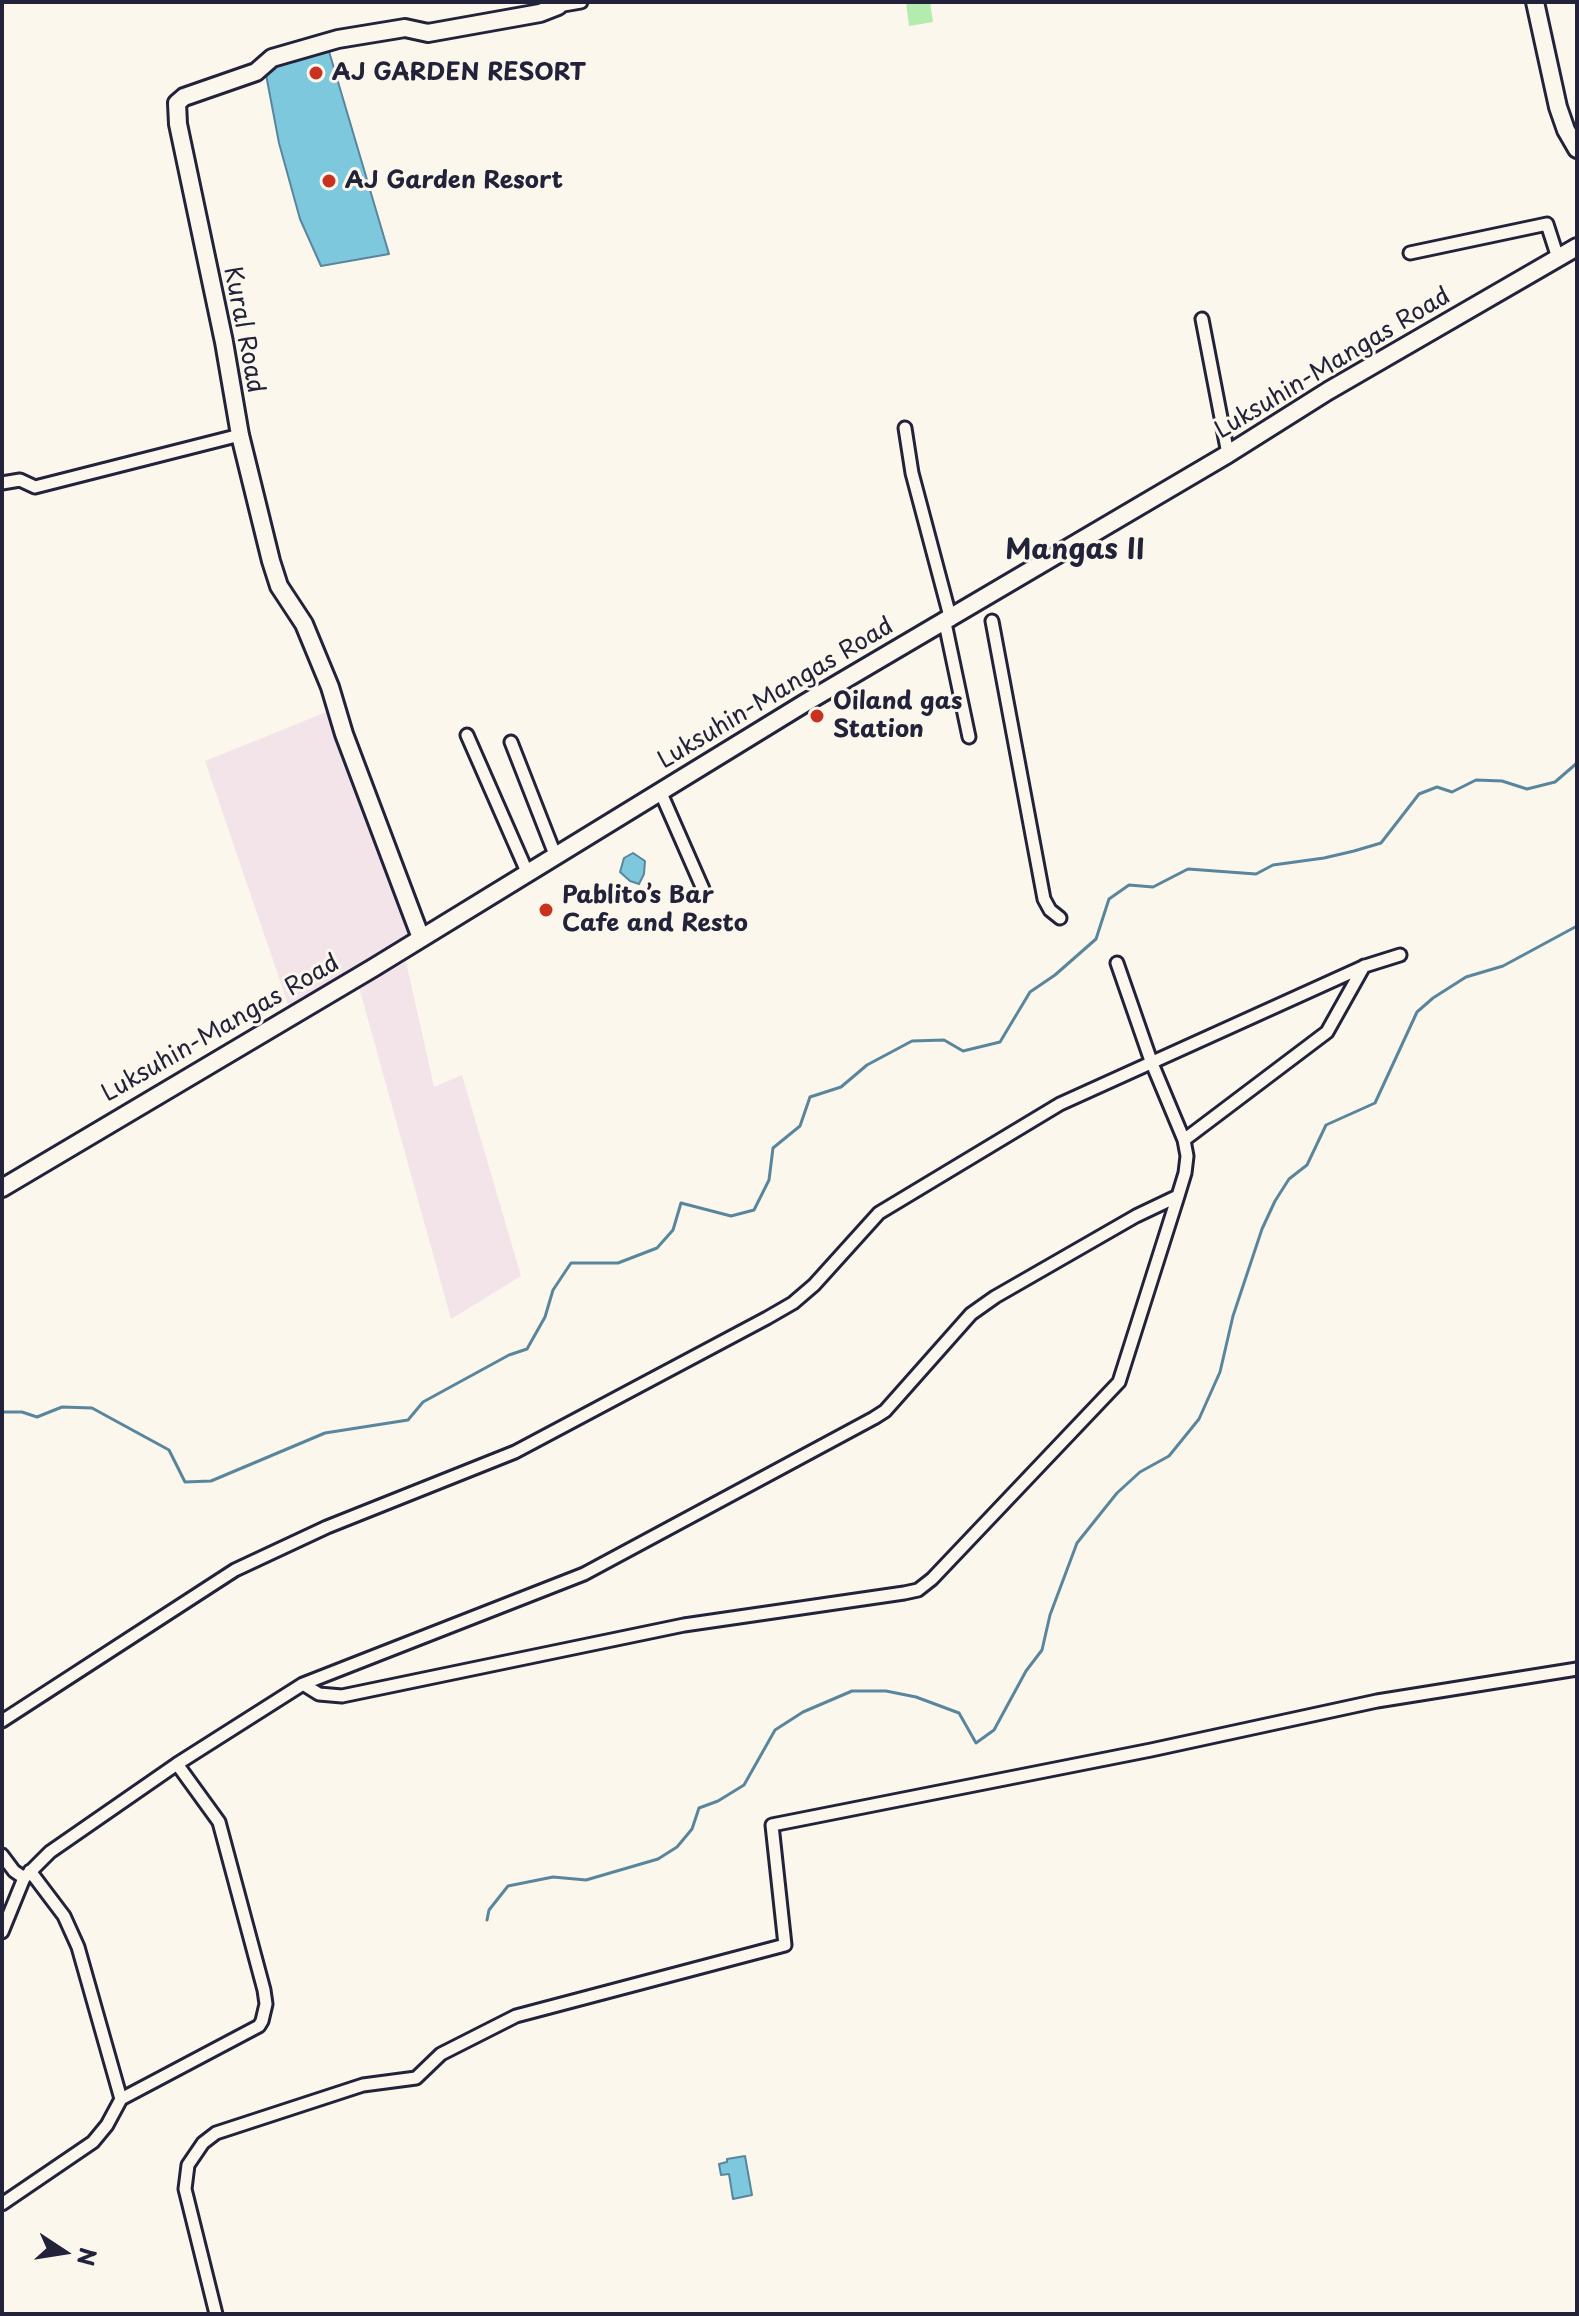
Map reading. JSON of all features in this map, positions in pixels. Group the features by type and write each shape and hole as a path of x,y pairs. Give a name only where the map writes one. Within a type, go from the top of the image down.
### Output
{"main road":[{"path":"1535,2 1558,107 1577,149"},
{"name":"Kural Road","path":"421,938 344,734 330,687 304,624 279,586 240,435 224,342 178,124 177,103 184,97 256,72 272,58 338,39 405,28 428,33 540,13 557,4"},
{"name":"Luksuhin-Mangas Road","path":"2,1188 528,874 660,791 1228,454 1328,391 1577,247"}],"street":[{"path":"557,4 581,2"},
{"path":"1410,253 1547,224 1558,258"},
{"path":"1202,319 1228,454"},
{"path":"905,428 912,473 948,621 969,737"},
{"path":"2,483 20,480 35,487 240,435"},
{"path":"988,596 1044,899 1050,910 1060,918"},
{"path":"467,735 528,874"},
{"path":"511,742 556,857"},
{"path":"660,791 703,889"},
{"path":"2,1721 235,1570 327,1527 515,1452 793,1303 814,1285 879,1213 1060,1104 1365,966 1400,955"},
{"path":"303,1684 319,1694 342,1696 684,1625 918,1590 932,1579 1119,1382 1185,1173 1187,1156 1184,1140 1151,1061 1117,963"},
{"path":"1184,1140 1327,1032 1365,966"},
{"path":"2,1932 27,1875 50,1852 177,1764 303,1684 584,1574 874,1418 885,1411 971,1314 995,1297 1178,1196"},
{"path":"216,2314 185,2189 188,2165 203,2143 216,2133 363,2085 416,2078 441,2054 516,2016 785,1945 772,1825 1151,1750 1377,1701 1577,1669"},
{"path":"2,2204 93,2142 107,2125 121,2099 259,2026 265,2013 264,1990 219,1822 177,1764"},
{"path":"2,1855 14,1871 27,1875 64,1916 78,1947 121,2099"}],"shaded area":[{"path":"329,711 415,938 289,1007 205,761"},
{"path":"406,962 434,1087 462,1075 521,1276 451,1319 359,987"}],"green space":[{"path":"906,2 930,2 933,22 909,26"}],"water":[{"name":"AJ Garden Resort","path":"328,48 389,254 321,266 300,219 279,143 264,64"},
{"path":"633,853 645,861 639,884 620,872 624,858"},
{"path":"745,2156 752,2195 733,2199 729,2174 721,2175 719,2164 727,2162 727,2159"}],"waterway":[{"path":"2,1412 22,1412 37,1417 62,1407 92,1408 169,1450 185,1482 211,1481 325,1433 408,1420 423,1402 509,1355 527,1349 545,1317 553,1290 571,1263 618,1263 657,1248 673,1230 681,1203 731,1216 754,1210 769,1180 773,1148 800,1126 810,1097 841,1087 867,1065 912,1041 944,1040 963,1051 1000,1042 1030,992 1096,939 1109,899 1129,885 1153,887 1188,869 1256,874 1273,865 1354,851 1381,843 1419,794 1437,787 1452,792 1476,780 1502,781 1527,789 1555,782 1577,763"},
{"path":"487,1920 489,1910 508,1886 553,1877 586,1880 658,1859 677,1847 692,1829 699,1808 718,1801 744,1785 775,1730 803,1712 852,1691 886,1691 916,1697 959,1713 976,1743 994,1730 1026,1671 1042,1650 1050,1615 1077,1543 1117,1493 1140,1472 1169,1456 1199,1419 1220,1372 1233,1316 1262,1229 1289,1179 1307,1165 1326,1125 1375,1103 1417,1012 1433,998 1466,977 1503,966 1577,926"}],"place":[{"name":"AJ GARDEN RESORT","path":"316,73"},
{"name":"AJ Garden Resort","path":"329,181"},
{"name":"Oiland gas Station","path":"817,716"},
{"name":"Pablito’s Bar Cafe and Resto","path":"546,910"}],"district":[{"name":"Mangas II","path":"1075,551"}]}
